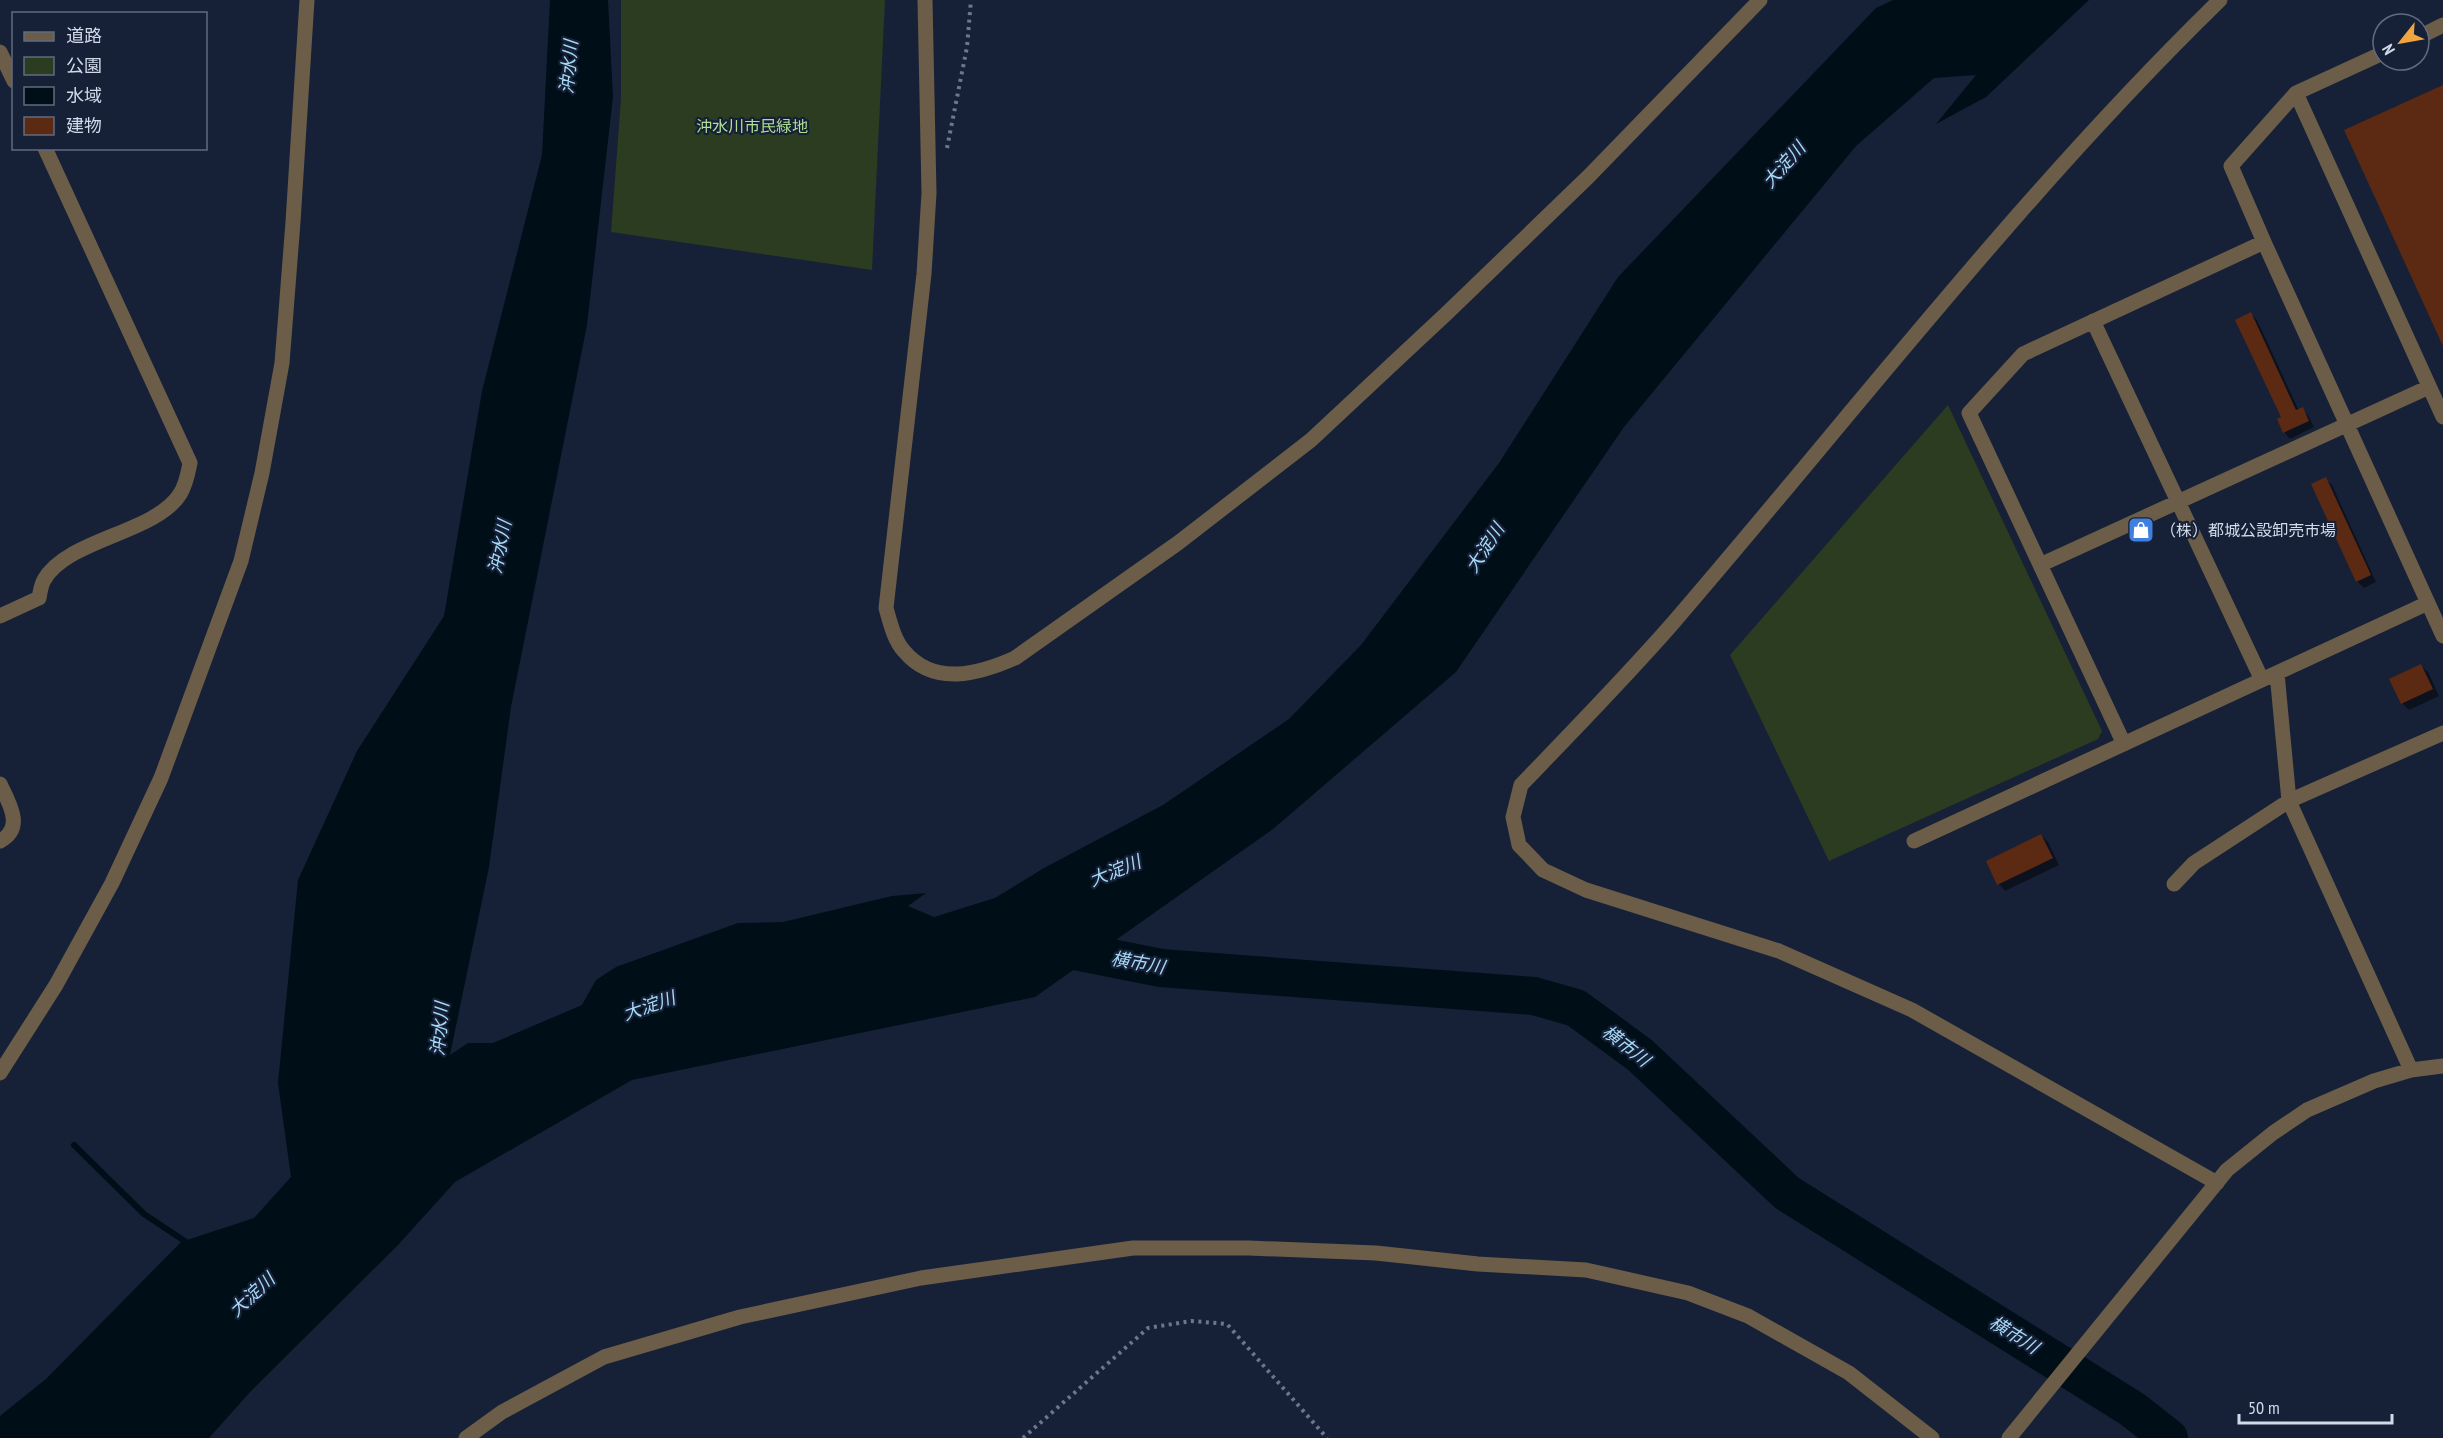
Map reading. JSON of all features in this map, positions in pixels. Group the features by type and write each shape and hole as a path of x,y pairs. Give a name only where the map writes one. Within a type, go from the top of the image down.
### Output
{"street":[{"path":"0,1073 56,985 112,883 161,778 241,561 262,473 282,363 307,0"},
{"path":"925,0 929,193 926,251 886,608 892,629 903,651 922,666 940,673 961,675 990,669 1015,658 1178,543 1311,440 1588,177 1760,0"},
{"path":"2217,1183 1912,1010 1779,951 1586,890 1543,870 1519,845 1513,817 1521,786 1671,625 2051,178 2150,68 2220,0"},
{"path":"0,52 12,77"},
{"path":"2371,59 2296,93 2232,166 2346,425 2443,636"},
{"path":"2296,93 2443,417"},
{"path":"0,616 39,598 44,580 74,553 154,516 171,505 180,494 190,463 46,150"},
{"path":"2124,744 1969,414 2023,354 2264,242"},
{"path":"2093,321 2262,680"},
{"path":"2040,565 2429,387"},
{"path":"1914,841 2428,603"},
{"path":"2277,673 2289,801 2411,1070"},
{"path":"2174,884 2194,863 2289,801 2443,733"},
{"path":"0,784 14,818 12,830 6,838 0,841"},
{"path":"2009,1438 2227,1170 2263,1140 2307,1110 2374,1081 2411,1070 2443,1066"},
{"path":"466,1438 502,1412 604,1357 740,1317 921,1278 1145,1248 1249,1248 1365,1253 1479,1264 1586,1270 1688,1293 1748,1316 1849,1373 1932,1438"}],"path":[{"path":"947,150 967,47 971,0"},
{"path":"1023,1438 1148,1328 1191,1321 1227,1324 1327,1438"}],"green space":[{"name":"沖水川市民緑地","path":"621,0 885,0 872,270 611,232 621,99"},
{"path":"1948,405 2102,731 2098,739 1829,861 1730,655"}],"water":[{"path":"550,0 608,0 613,97 587,325 511,707 489,867 450,1055 468,1043 493,1043 582,1005 596,980 616,967 738,923 783,922 892,896 926,893 908,906 934,917 995,898 1044,868 1163,805 1289,719 1361,645 1499,463 1618,277 1876,8 1893,0 2089,0 1986,97 1936,124 1976,75 1934,78 1856,146 1624,427 1456,672 1273,829 1035,997 632,1080 455,1182 397,1246 251,1391 209,1438 0,1438 0,1416 46,1379 181,1242 254,1218 291,1177 278,1083 298,880 357,751 444,616 482,391 542,155"}],"building":[{"path":"2443,85 2443,346 2344,130"},
{"path":"2251,312 2296,410 2303,407 2309,421 2283,433 2277,419 2281,417 2235,320"},
{"path":"2326,477 2371,575 2356,582 2311,484"},
{"path":"2421,664 2433,689 2401,704 2389,679"},
{"path":"2041,834 2053,858 1997,885 1986,861"}],"waterway":[{"name":"横市川","path":"1045,945 1161,968 1534,996 1576,1008 1640,1055 1787,1193 2132,1409 2169,1438"},
{"path":"74,1145 144,1214 192,1246"}],"place":[{"name":"（株）都城公設卸売市場","path":"2141,530"}],"water label":[{"name":"沖水川","path":"569,67"},
{"name":"大淀川","path":"1784,165"},
{"name":"沖水川","path":"500,547"},
{"name":"大淀川","path":"1485,548"},
{"name":"大淀川","path":"1115,871"},
{"name":"大淀川","path":"649,1006"},
{"name":"沖水川","path":"440,1029"},
{"name":"大淀川","path":"252,1295"}]}
